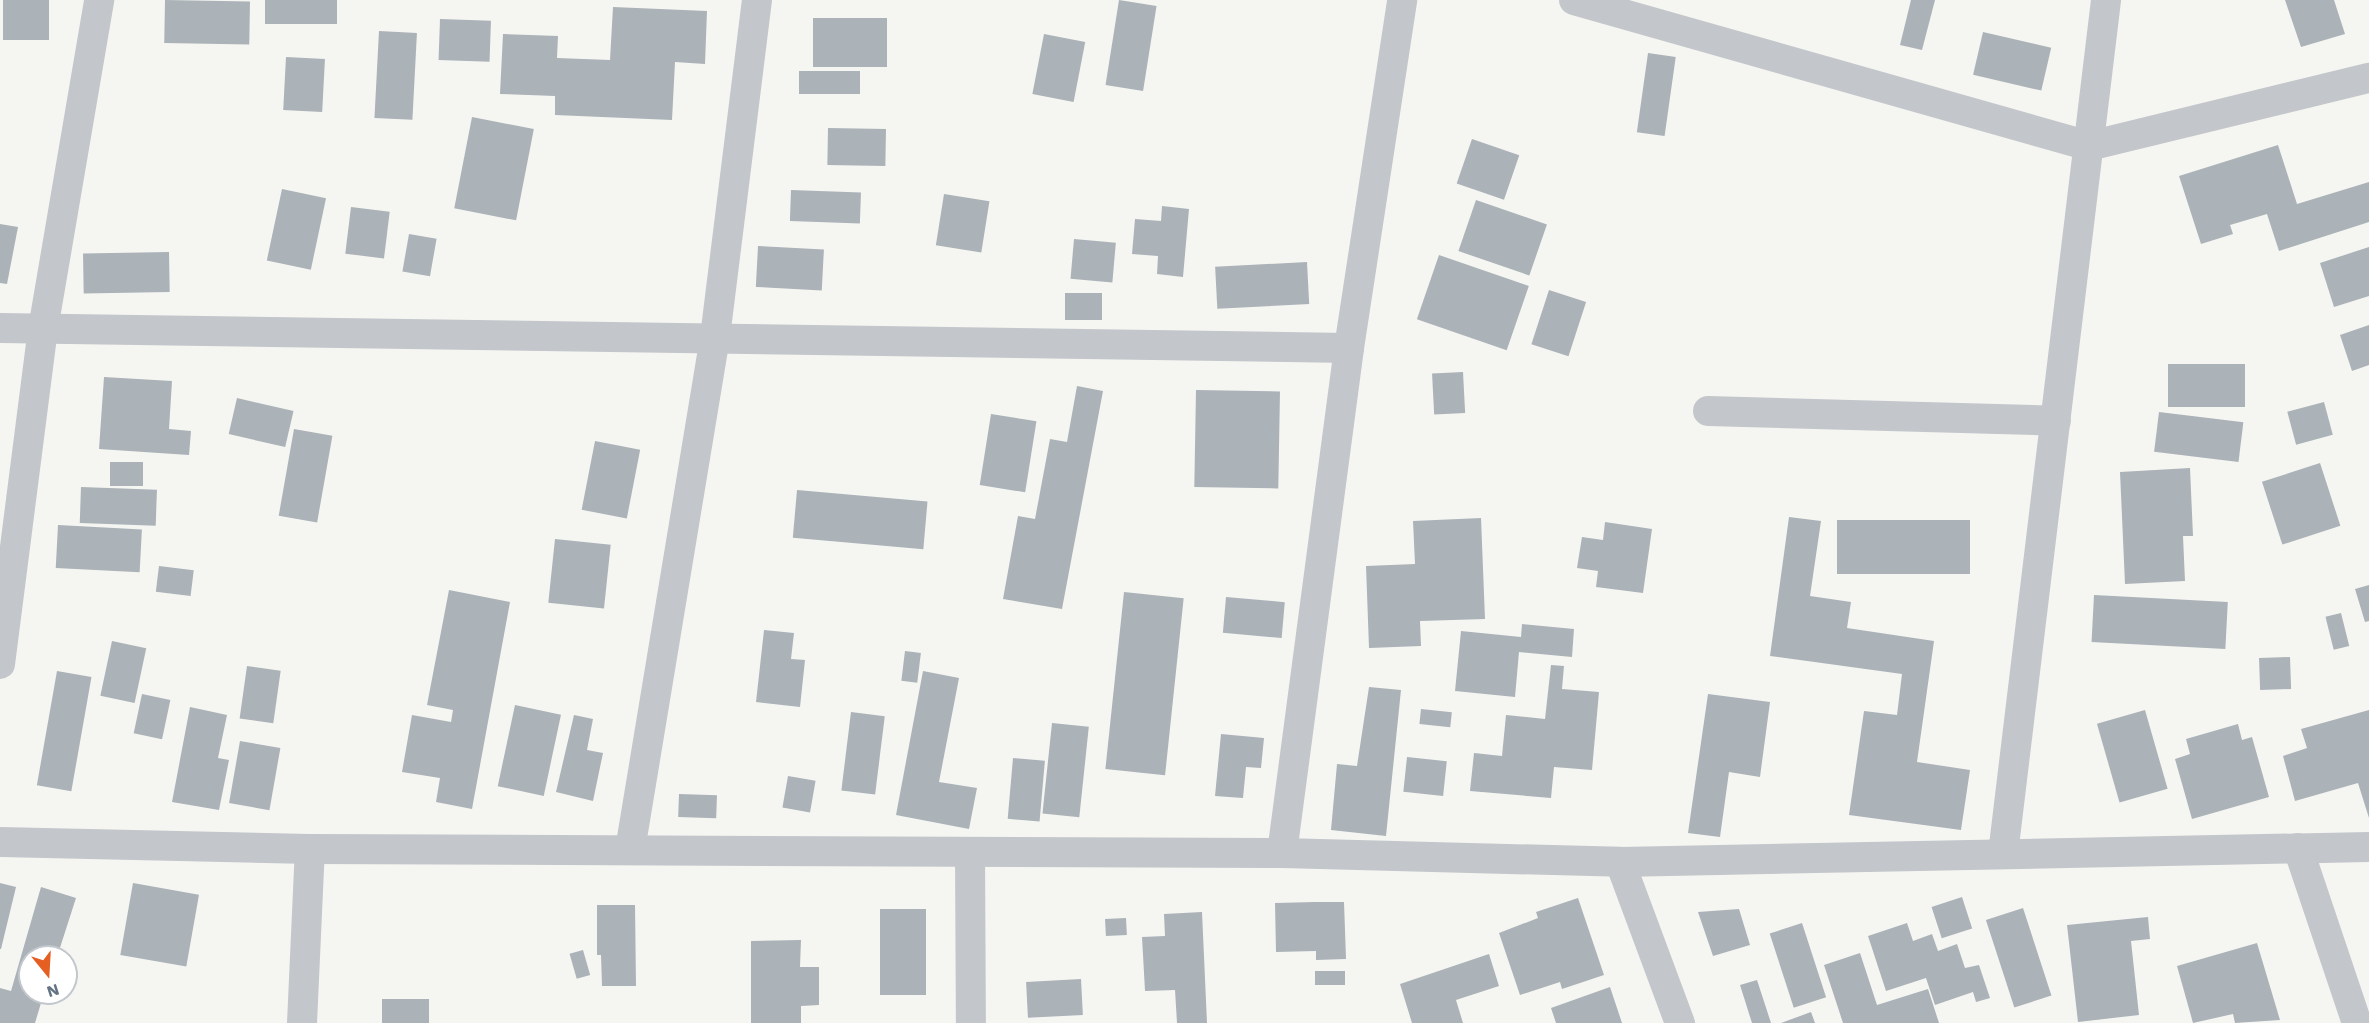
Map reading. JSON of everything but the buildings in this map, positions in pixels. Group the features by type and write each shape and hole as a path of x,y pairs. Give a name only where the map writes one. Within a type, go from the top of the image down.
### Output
{"street":[{"path":"0,664 43,330 99,0"},
{"path":"630,850 715,337 757,0"},
{"path":"1282,853 1348,348 1402,0"},
{"path":"1574,0 2089,146 2369,78"},
{"path":"2003,854 2106,0"},
{"path":"0,328 1348,348"},
{"path":"1708,411 2056,421"},
{"path":"0,842 310,849 1282,853 1620,862 2369,847"},
{"path":"2298,848 2357,1023"},
{"path":"302,1023 310,849"},
{"path":"970,852 971,1023"},
{"path":"1620,862 1680,1023"}]}
